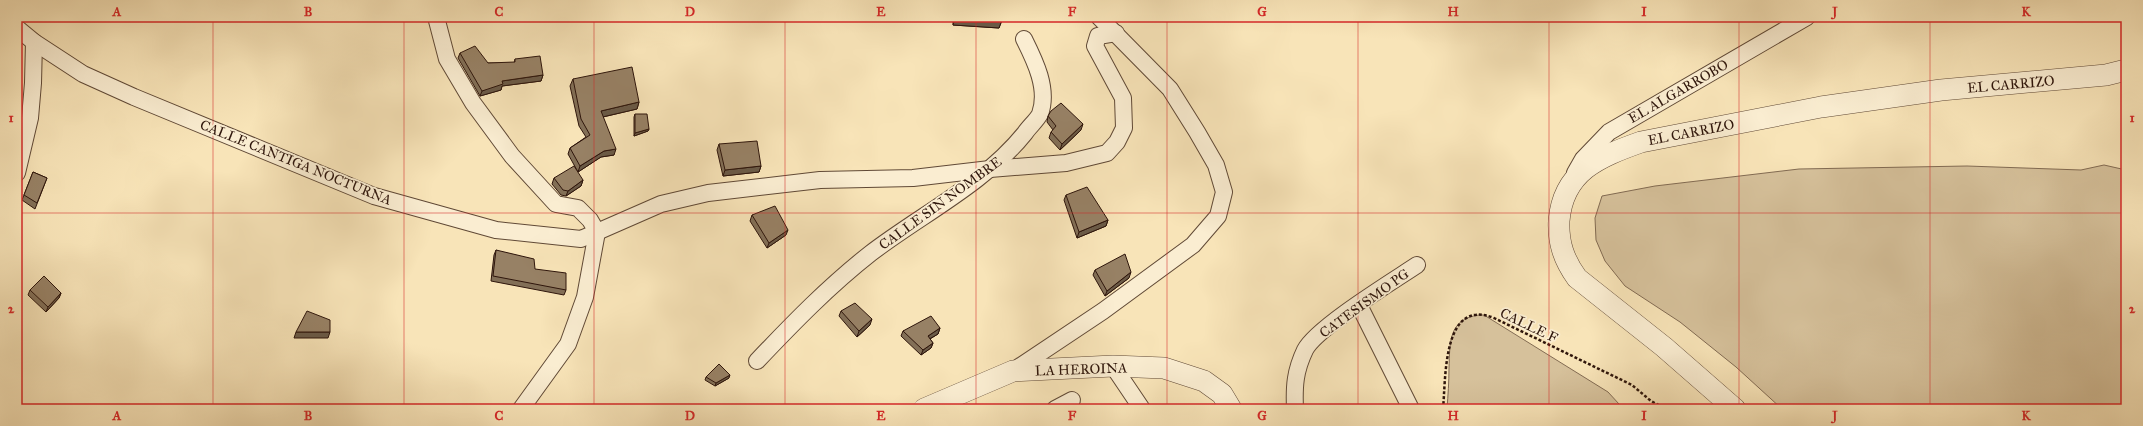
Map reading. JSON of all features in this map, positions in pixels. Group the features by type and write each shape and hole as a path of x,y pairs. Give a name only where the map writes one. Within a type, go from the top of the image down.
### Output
{"street":[{"path":"436,17 447,59 473,103 512,156 556,204 578,208 590,220 597,232 585,297 568,344 521,409"},
{"path":"1013,372 1102,311 1193,245 1218,216 1224,192 1216,165 1170,89 1099,17"},
{"name":"EL ALGARROBO","path":"1569,186 1583,159 1609,132 1807,17"},
{"name":"CALLE CANTIGA NOCTURNA","path":"17,28 34,42 83,74 112,88 374,196 496,230 581,239 661,204 708,193 820,180 913,178 990,169 1066,163 1088,159 1107,153 1117,142 1124,128 1123,98 1095,46 1098,36 1116,33"},
{"name":"CALLE SIN NOMBRE","path":"757,361 809,306 871,254 990,169 1010,152 1040,115 1043,98 1041,78 1024,39"},
{"path":"17,173 30,118 34,83 34,42"},
{"name":"EL CARRIZO","path":"1735,409 1664,347 1577,278 1567,264 1560,244 1560,210 1565,193 1569,186 1585,169 1599,159 1641,142 1821,107 1941,90 2106,75 2126,70"},
{"name":"CATESISMO PG","path":"1295,409 1294,379 1306,348 1330,324 1417,265"},
{"path":"1359,305 1411,409"},
{"path":"1113,366 1142,409"},
{"name":"LA HEROINA","path":"924,409 1013,372 1113,366 1164,368 1204,381 1222,394 1231,409"},
{"path":"1055,409 1072,400"}],"path":[{"name":"CALLE F","path":"1443,409 1452,335 1460,322 1469,317 1479,315 1494,318 1632,385 1651,401 1666,409"}],"shaded area":[{"path":"2104,165 2126,170 2126,409 1782,409 1736,367 1680,322 1625,286 1605,261 1596,240 1595,218 1602,196 1655,186 1799,169 1967,166 2081,170"},
{"path":"1484,315 1608,392 1619,404 1619,409 1447,409 1450,350 1453,334 1461,321 1469,317"}],"building":[{"path":"1002,17 1002,20 955,18"},
{"path":"475,46 488,63 515,62 515,59 540,56 543,75 502,81 503,84 482,91 460,53"},
{"path":"632,67 639,102 601,111 616,149 604,151 580,166 570,148 590,135 581,119 573,79"},
{"path":"1061,103 1083,124 1062,144 1051,132 1056,126 1048,116 1051,111"},
{"path":"635,114 647,114 649,129 635,133"},
{"path":"757,141 761,166 725,170 719,144"},
{"path":"574,166 583,180 568,191 563,190 554,178"},
{"path":"33,172 47,178 37,203 24,195"},
{"path":"1087,187 1108,220 1079,232 1066,195"},
{"path":"775,206 788,230 769,243 752,215"},
{"path":"496,250 534,259 535,269 566,273 566,290 493,276"},
{"path":"1125,254 1131,272 1107,291 1095,270"},
{"path":"44,276 61,293 48,307 30,290"},
{"path":"855,303 872,319 859,331 841,311"},
{"path":"307,311 330,320 330,332 296,332"},
{"path":"931,316 940,328 928,336 933,343 923,350 903,331"},
{"path":"719,364 730,375 716,383 706,377"}]}
